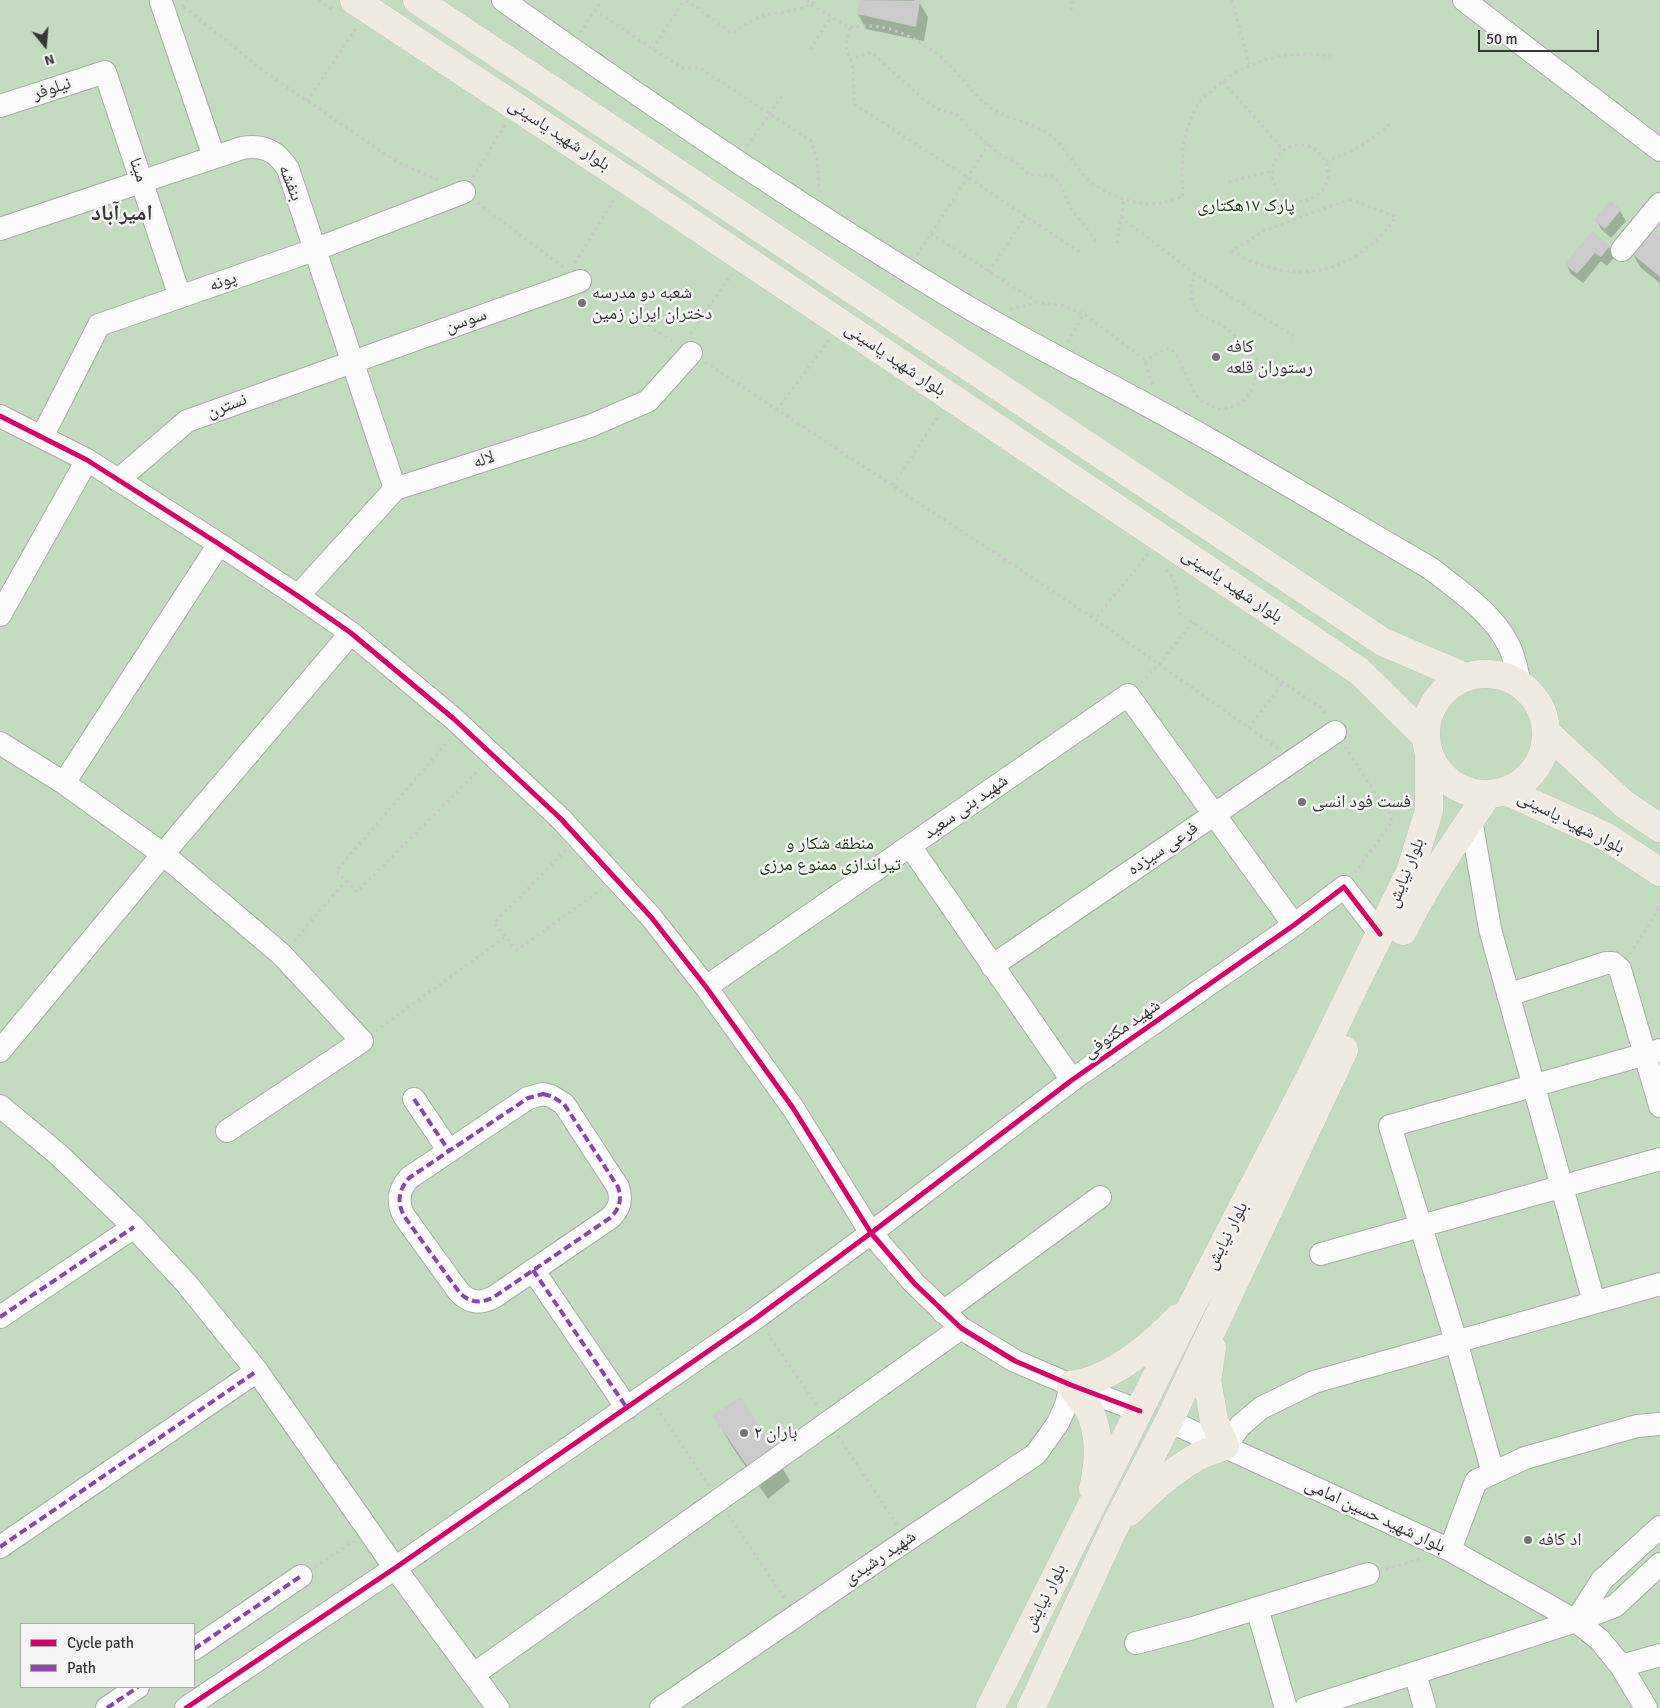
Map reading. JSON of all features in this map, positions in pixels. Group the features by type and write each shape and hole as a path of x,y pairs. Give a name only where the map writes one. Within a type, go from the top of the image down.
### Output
{"main road":[{"name":"بلوار شهید یاسینی","path":"418,0 1384,642 1465,677"},
{"name":"بلوار شهید یاسینی","path":"361,5 1359,671 1427,745"},
{"path":"1484,673 1503,676 1520,684 1534,696 1543,713 1546,732 1544,750 1536,768 1523,782 1497,792 1469,792 1452,784 1438,771 1427,745 1427,717 1435,700 1448,686 1465,677 1484,673"},
{"path":"1546,732 1624,804 1660,828"},
{"name":"بلوار نیایش","path":"1340,1038 1380,934 1410,872 1429,811 1427,745"},
{"name":"بلوار شهید یاسینی","path":"1497,792 1605,836 1660,872"},
{"name":"بلوار نیایش","path":"990,1708 1193,1302 1320,1078 1340,1038 1419,897 1471,819 1497,792"},
{"name":"بلوار نیایش","path":"1031,1708 1114,1528 1169,1421 1219,1313 1320,1078"},
{"path":"1087,1516 1096,1477 1098,1448 1095,1427 1088,1408 1071,1385 1097,1378 1143,1351 1193,1302"},
{"path":"1114,1528 1142,1498 1180,1468 1202,1454 1225,1446 1214,1420 1207,1380 1219,1313"}],"street":[{"path":"503,0 570,48 822,216 907,270 978,313 1152,408 1430,568 1460,591 1498,627 1510,647 1520,684"},
{"path":"1464,0 1660,150"},
{"path":"170,3 214,157"},
{"name":"نیلوفر","path":"0,106 105,72"},
{"name":"مینا","path":"105,72 180,297"},
{"name":"بنفشه","path":"0,229 214,157 253,146 274,152 288,170 395,489"},
{"name":"پونه","path":"42,437 99,325 314,250 464,192"},
{"path":"1622,250 1660,204"},
{"name":"سوسن","path":"352,361 575,277"},
{"name":"لاله","path":"298,596 395,489 590,426 648,401 676,372 686,350"},
{"name":"نسترن","path":"118,480 187,421 352,361"},
{"path":"0,416 87,460 298,596 351,633 462,726 560,818 651,917 706,987 793,1108 871,1233 914,1283 961,1328 1015,1361 1071,1385 1140,1410"},
{"path":"0,616 87,460"},
{"path":"64,783 219,544"},
{"path":"0,1051 163,854 351,633"},
{"path":"1128,695 1294,924"},
{"name":"شهید بنی سعید","path":"706,987 1128,695"},
{"name":"فرعی سیزده","path":"992,966 1335,732"},
{"path":"0,743 64,783 163,854 281,954 362,1041 227,1131"},
{"path":"1471,819 1490,929 1594,1302"},
{"path":"910,846 1072,1080"},
{"path":"1344,887 1380,934"},
{"name":"شهید مکتوفی","path":"186,1708 395,1568 756,1318 1072,1080 1344,887"},
{"path":"1508,995 1606,963 1613,963 1620,969 1653,1052 1660,1106"},
{"path":"1493,1473 1456,1341 1390,1126 1653,1052"},
{"path":"536,1095 551,1096 564,1104 618,1187 621,1200 619,1207 610,1218 533,1270 487,1301 471,1301 459,1292 404,1216 399,1201 400,1192 409,1178 528,1098 536,1095"},
{"path":"414,1099 449,1151"},
{"path":"0,1106 59,1154 134,1227 186,1283 257,1371 369,1532 498,1708"},
{"path":"1322,1254 1660,1158"},
{"path":"944,1312 1100,1197"},
{"path":"0,1317 134,1227"},
{"path":"533,1270 627,1408"},
{"path":"1225,1446 1240,1426 1261,1408 1314,1382 1660,1284"},
{"path":"474,1674 961,1328"},
{"path":"0,1547 257,1371"},
{"name":"شهید رشیدی","path":"661,1708 1036,1454 1058,1423 1066,1405 1071,1385"},
{"name":"بلوار شهید حسین امامی","path":"1169,1421 1450,1550 1576,1621 1600,1640 1621,1666 1646,1708"},
{"path":"1450,1550 1476,1480 1535,1456 1637,1426 1660,1424"},
{"path":"1576,1621 1602,1580 1660,1527"},
{"path":"1306,1708 1576,1621 1614,1606 1660,1564"},
{"path":"1136,1643 1368,1574"},
{"path":"195,1648 301,1576"},
{"path":"1257,1608 1286,1708"},
{"path":"1621,1666 1660,1655"},
{"path":"1415,1673 1425,1708"},
{"path":"107,1708 137,1688"}],"path":[{"path":"183,7 188,0"},
{"path":"570,48 602,0"},
{"path":"653,49 685,0 732,33 758,17 811,5 816,0"},
{"path":"806,0 811,5 850,28"},
{"path":"1071,10 1072,0"},
{"path":"1232,0 1249,65"},
{"path":"170,3 183,7 269,75 396,161 464,192 575,277 1095,619 1294,760"},
{"path":"307,101 361,5"},
{"path":"595,10 684,68 700,68 811,141 817,160 822,216"},
{"path":"810,49 831,16"},
{"path":"850,28 858,25 878,26 909,35 945,61 989,107 1049,134 1068,154 1087,179 1103,191 1139,203 1160,203 1183,197 1181,173 1184,146 1191,120 1198,105 1222,82 1249,65 1266,59 1290,54 1331,56"},
{"path":"850,28 846,44 852,68 854,104 1081,253"},
{"path":"850,60 871,52 922,99 937,109 956,114 971,130 1001,155 1020,165 1028,174 1054,176 1060,182 1070,206 1078,219 1091,232 1098,244"},
{"path":"1222,82 1284,150"},
{"path":"464,192 517,108"},
{"path":"1326,161 1347,154 1362,146 1390,124"},
{"path":"907,270 989,144"},
{"path":"1292,146 1308,146 1321,154 1326,161 1328,178 1326,186 1321,193 1306,201 1288,199 1281,195 1272,180 1275,159 1284,150 1292,146"},
{"path":"1228,182 1272,171"},
{"path":"575,277 615,198"},
{"path":"1117,243 1124,198"},
{"path":"1350,199 1396,217 1378,240 1354,258 1310,272 1278,270 1246,260 1232,251 1263,231 1350,199"},
{"path":"989,272 1026,216"},
{"path":"1121,217 1195,274 1293,336"},
{"path":"930,234 1037,303"},
{"path":"1145,363 1153,356 1169,348 1177,355 1193,390 1201,401 1218,409 1230,408 1242,402 1251,392 1257,374 1258,362 1247,347 1226,327 1200,314 1192,301 1191,285 1195,274"},
{"path":"686,350 731,275"},
{"path":"978,313 1007,310 1037,303 1061,305 1084,314 1144,359 1154,385 1152,408"},
{"path":"1059,357 1084,314"},
{"path":"777,410 829,340"},
{"path":"892,485 951,398"},
{"path":"1095,619 1148,554 1155,560"},
{"path":"1163,567 1170,573 1176,588 1180,614 1323,709 1335,732 1390,815 1392,822 1344,887"},
{"path":"1128,695 1159,664 1193,622"},
{"path":"1249,728 1283,682"},
{"path":"462,726 336,871 346,882 357,892 493,756"},
{"path":"578,838 494,923 505,937 517,950 616,880"},
{"path":"281,954 346,882"},
{"path":"1620,969 1660,908"},
{"path":"362,1041 505,937"},
{"path":"301,1576 369,1532"},
{"path":"1368,1574 1450,1550"}],"green space":[{"name":"منطقه شکار و تیراندازی ممنوع مرزی","path":"0,0 1660,0 1660,1708 0,1708"}],"building":[{"path":"860,0 920,1 916,27 857,14"},
{"path":"1610,201 1621,210 1605,229 1594,220"},
{"path":"1650,230 1660,238 1660,277 1631,253"},
{"path":"1592,231 1610,246 1601,257 1595,253 1577,274 1564,264"},
{"name":"باران ۲","path":"741,1397 774,1451 750,1470 712,1415"}],"marked path":[{"path":"543,1094 551,1096 564,1104 618,1187 620,1196 618,1207 610,1218 494,1297 484,1301 471,1300 459,1292 404,1216 400,1206 401,1192 409,1178 528,1098 543,1094"},
{"path":"414,1099 449,1151"},
{"path":"0,1317 134,1227"},
{"path":"533,1270 627,1408"},
{"path":"0,1547 257,1371"},
{"path":"195,1648 301,1576"},
{"path":"107,1708 137,1688"}],"cycle path":[{"path":"0,416 87,460 298,596 351,633 454,719 560,818 651,917 706,987 793,1108 871,1233 914,1283 961,1328 1015,1361 1140,1411"},
{"path":"186,1708 395,1568 756,1318 1072,1080 1294,925 1344,887 1380,934"}],"place":[{"name":"شعبه دو مدرسه دختران ایران زمین","path":"582,303"},
{"name":"کافه رستوران قلعه","path":"1216,357"},
{"name":"فست فود انسی","path":"1302,802"},
{"name":"باران ۲","path":"744,1433"},
{"name":"اد کافه","path":"1528,1540"}],"district":[{"name":"امیرآباد","path":"122,214"}],"park label":[{"name":"پارک ۱۷هکتاری","path":"1246,206"}]}
